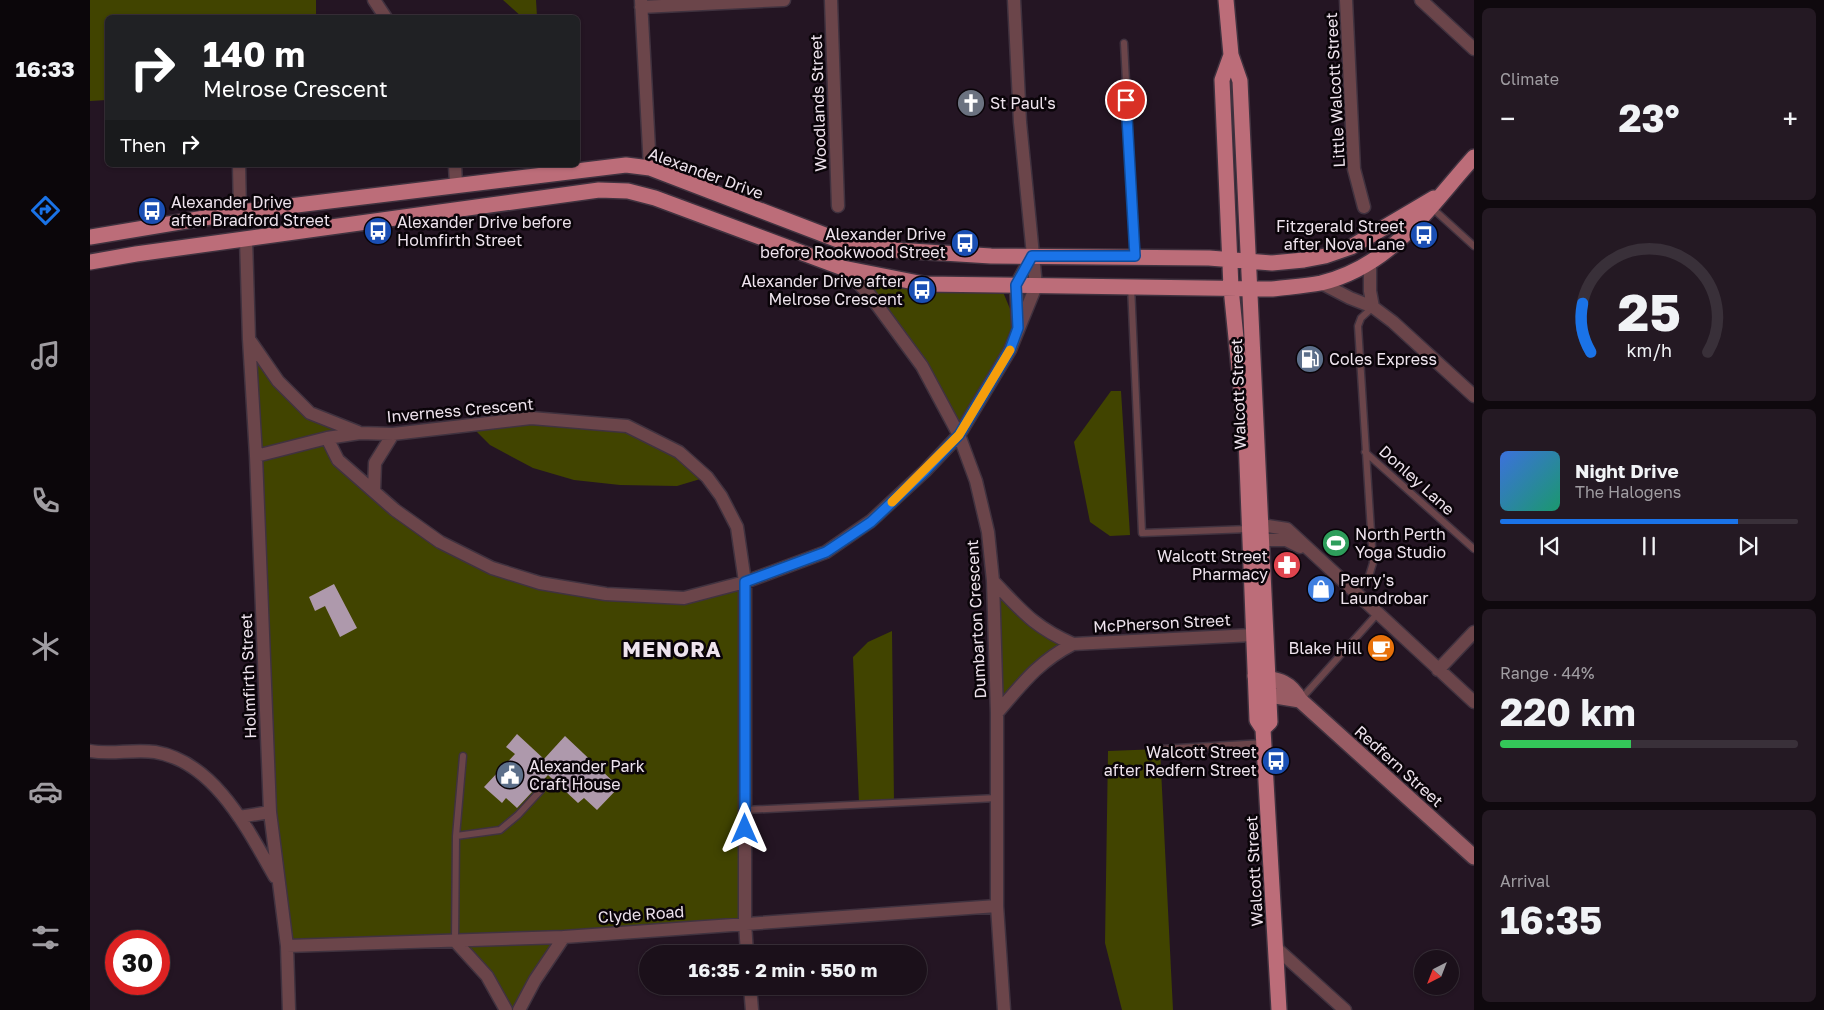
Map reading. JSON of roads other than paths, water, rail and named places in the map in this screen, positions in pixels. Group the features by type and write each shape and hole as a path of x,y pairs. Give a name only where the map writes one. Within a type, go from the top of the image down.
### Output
{"main road":[{"name":"Walcott Street","path":"1226,0 1231,55 1240,81 1250,262 1261,678 1262,693 1270,722 1263,736 1278,1010"},
{"name":"Walcott Street","path":"1231,55 1222,80 1229,260 1246,438 1258,531 1253,635 1261,678"},
{"path":"90,262 599,190 628,191 655,198 843,268 924,284 1131,286 1251,290 1321,282 1343,276 1370,263 1391,249 1474,157"},
{"name":"Alexander Drive","path":"90,236 240,212 456,184 626,165 650,168 838,240 895,250 1032,256 1135,256 1272,263 1325,256 1351,247 1435,200"}],"street":[{"path":"374,0 384,15"},
{"path":"650,168 641,4 784,0"},
{"name":"Woodlands Street","path":"831,0 838,206"},
{"path":"326,438 338,460 395,510 440,542 492,568 540,583 606,594 684,598 745,582 826,552 871,522 925,471 959,435 1010,350 1036,286 1020,122 1014,0"},
{"name":"Little Walcott Street","path":"1346,0 1354,169 1364,207"},
{"path":"1421,0 1474,49"},
{"path":"239,167 240,212"},
{"path":"455,167 456,184"},
{"name":"Holmfirth Street","path":"246,239 270,812 277,882 287,946 289,1010"},
{"path":"1018,328 1016,285 1032,256"},
{"path":"1370,263 1370,291 1373,307"},
{"name":"Dumbarton Crescent","path":"843,268 869,294 922,366 959,435 978,490 988,532 993,581 997,713 996,906 1004,1010"},
{"path":"1321,282 1350,298 1373,307 1393,322 1474,396"},
{"path":"249,339 278,381 310,413 360,433"},
{"name":"Inverness Crescent","path":"256,456 326,438 360,433 393,434 531,418 627,426 679,452 707,477 721,496 737,527 745,582 746,945"},
{"path":"374,491 375,463 393,434"},
{"path":"1258,531 1287,530 1474,702"},
{"name":"McPherson Street","path":"993,581 1032,622 1073,644"},
{"path":"1438,670 1474,632"},
{"name":"McPherson Street","path":"997,713 1039,665 1073,644 1253,635"},
{"name":"Redfern Street","path":"1261,678 1283,682 1294,689 1300,700 1474,857"},
{"path":"1262,693 1300,700"},
{"path":"94,752 154,752 173,756 212,784 239,817 277,882"},
{"path":"239,817 270,812"},
{"name":"Clyde Road","path":"287,946 564,937 745,922 996,906"},
{"path":"519,1010 535,980 564,937"},
{"path":"456,941 487,976 506,1010"},
{"path":"1276,947 1345,1010"},
{"path":"282,1010 288,992"},
{"path":"751,995 752,1010"}],"lane":[{"path":"1124,43 1135,256"},
{"path":"1435,200 1474,246"},
{"path":"1131,286 1142,533 1258,531"},
{"path":"1355,592 1369,576 1373,563 1358,326 1361,318 1373,307"},
{"name":"Donley Lane","path":"1365,452 1474,549"},
{"path":"1300,700 1378,613"},
{"path":"1160,749 1263,736"},
{"path":"456,941 456,836 463,756"},
{"path":"456,836 500,830 514,819 541,790"},
{"path":"745,810 997,798"}],"place":[{"name":"St Paul's","path":"971,103"},
{"name":"Alexander Drive after Bradford Street","path":"152,211"},
{"name":"Alexander Drive before Holmfirth Street","path":"378,231"},
{"name":"Fitzgerald Street after Nova Lane","path":"1424,235"},
{"name":"Alexander Drive before Rookwood Street","path":"965,243"},
{"name":"Alexander Drive after Melrose Crescent","path":"922,290"},
{"name":"Coles Express","path":"1310,359"},
{"name":"North Perth Yoga Studio","path":"1336,543"},
{"name":"Walcott Street Pharmacy","path":"1287,565"},
{"name":"Perry's Laundrobar","path":"1321,589"},
{"name":"Blake Hill","path":"1381,648"},
{"name":"Walcott Street after Redfern Street","path":"1276,761"},
{"name":"Alexander Park Craft House","path":"510,775"}],"district":[{"name":"MENORA","path":"672,650"}]}
